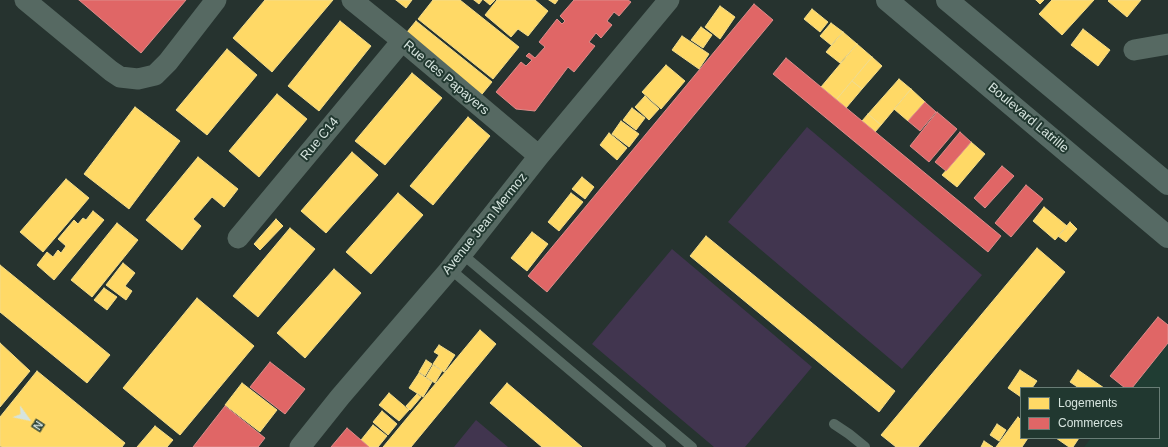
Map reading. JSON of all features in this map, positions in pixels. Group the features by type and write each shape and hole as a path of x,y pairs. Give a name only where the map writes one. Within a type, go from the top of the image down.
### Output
{"main road":[{"name":"Boulevard Latrille","path":"887,0 1168,237"},
{"path":"947,0 1168,184"}],"street":[{"path":"25,0 115,74 120,77 138,79 155,75 168,62 216,0"},
{"name":"Rue des Papayers","path":"352,0 539,156"},
{"name":"Avenue Jean Mermoz","path":"300,447 456,261 539,156 669,0"},
{"name":"Rue C14","path":"238,238 402,41"},
{"path":"1134,50 1168,44"}],"lane":[{"path":"456,261 661,447"},
{"path":"456,261 692,447"},
{"path":"834,424 865,447"}],"shaded area":[{"path":"807,127 982,275 902,369 728,222"},
{"path":"672,249 812,367 745,447 714,447 592,344"},
{"path":"1168,343 1168,447 1084,447 1090,439 1160,439 1160,387 1133,387"},
{"path":"476,420 508,447 454,447"}],"building: Logements":[{"path":"265,0 333,0 272,72 233,38"},
{"path":"396,0 412,0 406,8"},
{"path":"433,0 460,0 519,47 493,79 418,19"},
{"path":"474,0 482,0 479,4"},
{"path":"484,0 495,0 490,5"},
{"path":"497,0 535,0 548,11 528,36 518,29 511,37 485,15"},
{"path":"549,0 558,0 555,4"},
{"path":"1036,0 1044,0 1040,4"},
{"path":"1052,0 1094,0 1062,35 1039,14"},
{"path":"1141,0 1127,17 1108,1"},
{"path":"720,6 735,17 720,39 705,27"},
{"path":"812,9 828,22 820,32 804,19"},
{"path":"340,21 371,46 319,111 288,86"},
{"path":"416,21 492,82 478,99 403,37"},
{"path":"831,23 843,32 831,45 820,36"},
{"path":"701,27 712,35 703,48 691,40"},
{"path":"1083,29 1110,50 1098,66 1071,45"},
{"path":"843,32 857,44 840,63 826,52"},
{"path":"682,36 709,54 699,69 672,50"},
{"path":"857,44 872,57 836,100 821,87"},
{"path":"227,49 257,75 207,135 176,110"},
{"path":"872,57 882,66 862,89 852,81"},
{"path":"666,65 685,81 661,109 642,92"},
{"path":"412,73 442,98 385,165 355,141"},
{"path":"899,79 911,89 881,125 868,114"},
{"path":"852,81 862,89 846,108 836,100"},
{"path":"911,89 925,102 908,121 894,109"},
{"path":"277,94 307,119 259,177 229,151"},
{"path":"645,96 659,109 649,120 635,107"},
{"path":"135,107 180,141 129,209 84,174"},
{"path":"632,108 645,118 636,130 623,120"},
{"path":"868,114 881,125 875,132 862,121"},
{"path":"468,117 490,136 433,205 410,186"},
{"path":"621,121 639,134 629,147 612,134"},
{"path":"609,133 627,148 617,160 600,145"},
{"path":"971,142 985,154 957,187 942,175"},
{"path":"352,152 378,175 326,233 301,211"},
{"path":"198,157 238,189 224,207 212,197 193,219 201,226 182,250 146,220"},
{"path":"582,177 594,187 585,199 572,189"},
{"path":"66,179 89,198 43,252 20,232"},
{"path":"398,193 423,215 371,274 346,252"},
{"path":"571,193 583,202 559,231 548,222"},
{"path":"1044,207 1067,226 1055,240 1033,221"},
{"path":"93,211 104,220 54,280 37,265 47,252 53,257 58,250 61,253 66,246 58,239 74,220 78,224 83,218 86,220"},
{"path":"276,219 283,226 260,250 254,244"},
{"path":"1070,222 1077,229 1066,242 1058,236"},
{"path":"117,223 138,240 92,297 71,280"},
{"path":"290,228 315,249 258,317 233,296"},
{"path":"532,232 548,244 527,271 511,258"},
{"path":"706,236 895,391 879,412 690,256"},
{"path":"1037,248 1065,272 918,447 896,447 881,435"},
{"path":"123,263 135,273 125,286 132,291 126,300 106,285"},
{"path":"0,265 110,355 87,383 0,312"},
{"path":"334,269 361,293 305,358 277,333"},
{"path":"104,288 117,297 107,310 94,300"},
{"path":"197,298 254,346 180,435 123,388"},
{"path":"480,330 496,344 411,447 383,447"},
{"path":"0,343 30,371 0,407"},
{"path":"439,345 455,355 444,372 433,364 439,355 434,352"},
{"path":"426,360 432,364 425,376 419,372"},
{"path":"433,365 442,371 435,383 426,377"},
{"path":"1020,370 1037,381 1033,387 1020,387 1020,396 1008,388"},
{"path":"1078,370 1103,387 1078,387 1070,382"},
{"path":"37,371 125,443 122,447 0,446 0,417"},
{"path":"419,373 432,382 423,397 409,388"},
{"path":"242,383 277,410 260,432 225,405"},
{"path":"507,383 582,447 542,447 490,403"},
{"path":"389,393 409,410 399,421 379,405"},
{"path":"417,394 421,397 410,410 406,406"},
{"path":"382,411 397,424 388,435 373,422"},
{"path":"1018,417 1020,419 1020,439 1027,439 1022,447 996,447"},
{"path":"997,424 1006,430 999,441 990,435"},
{"path":"373,425 387,436 378,447 369,447 361,440"},
{"path":"155,426 173,440 167,447 137,447"},
{"path":"1057,439 1078,439 1073,447 1069,447"},
{"path":"984,441 993,447 981,447"}],"building: Commerces":[{"path":"79,0 186,0 141,53"},
{"path":"574,0 628,0 631,2 619,16 614,12 607,21 612,25 601,38 596,33 589,42 595,46 574,72 568,67 535,111 516,109 496,92 521,62 526,66 532,60 526,56 529,53 535,58 545,47 539,42 557,19 562,24 565,21 560,16"},
{"path":"754,4 773,20 547,292 528,276"},
{"path":"786,58 1001,236 988,252 773,74"},
{"path":"925,102 936,112 920,131 908,121"},
{"path":"937,112 957,129 929,162 910,146"},
{"path":"960,132 971,142 946,171 935,162"},
{"path":"1002,166 1014,176 985,208 974,198"},
{"path":"1026,185 1043,199 1011,237 995,223"},
{"path":"1158,317 1168,325 1168,343 1133,387 1124,387 1110,376"},
{"path":"270,362 305,389 285,414 250,387"},
{"path":"225,406 265,438 258,447 193,447"},
{"path":"347,428 361,440 369,447 331,447"}]}
